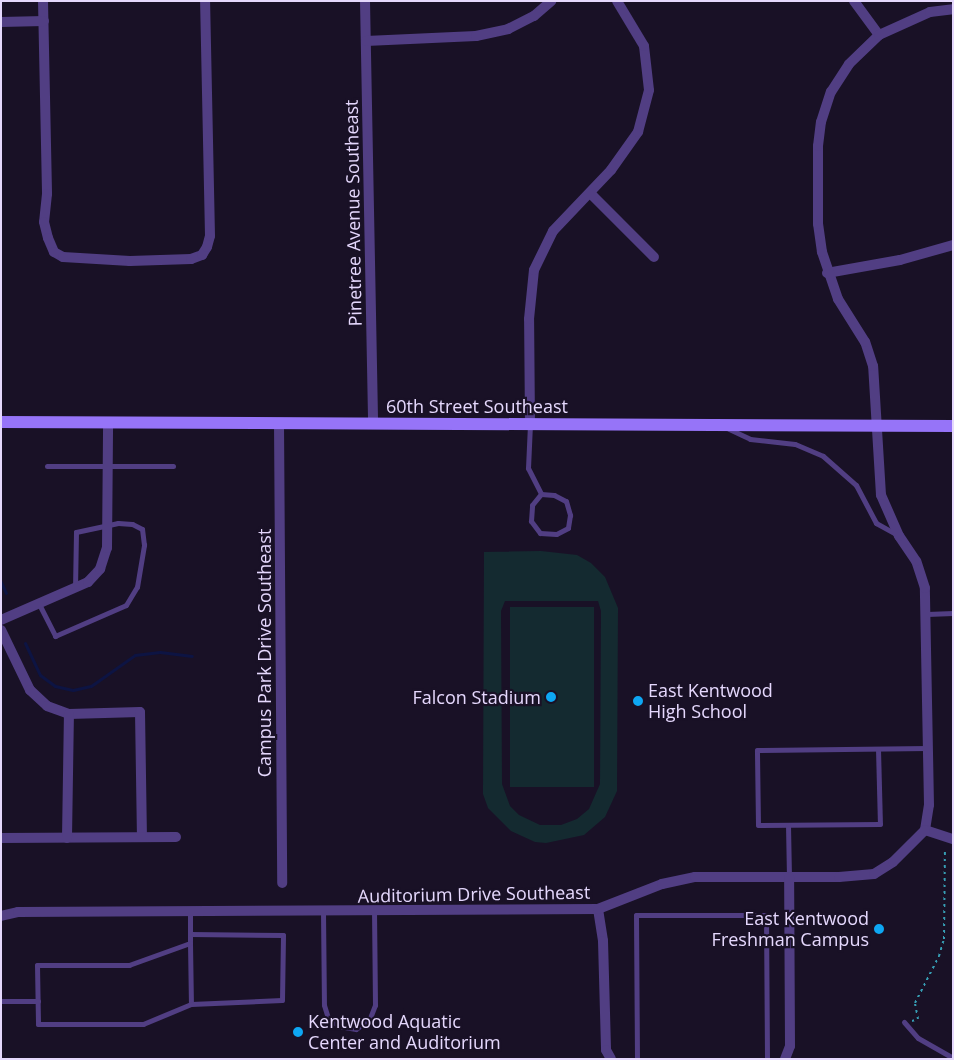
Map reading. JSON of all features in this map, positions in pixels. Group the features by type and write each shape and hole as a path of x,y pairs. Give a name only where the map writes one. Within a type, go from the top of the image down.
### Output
{"main road":[{"name":"60th Street Southeast","path":"1,422 953,426"}],"street":[{"path":"43,1 47,194 44,222 48,238 54,252 63,257 130,261 191,259 202,255 207,247 210,236 205,1"},
{"name":"Pinetree Avenue Southeast","path":"365,1 373,424"},
{"path":"366,41 476,36 508,29 534,16 551,1"},
{"path":"530,424 529,319 534,270 553,231 590,194 638,132 649,90 644,46 617,1"},
{"path":"854,1 879,36"},
{"path":"950,838 926,830 929,805 927,614 925,588 916,561 899,536 882,495 876,426 876,387 873,366 865,342 838,298 827,273 818,224 821,122 831,92 849,64 879,36 930,12 953,9"},
{"path":"1,22 44,21"},
{"path":"590,194 654,257"},
{"path":"827,273 900,260 953,245"},
{"path":"1,620 88,582 100,569 107,548 108,423"},
{"name":"Campus Park Drive Southeast","path":"279,423 282,883"},
{"path":"1,630 30,690 47,706 69,714 140,712 142,837"},
{"path":"67,838 69,714"},
{"name":"Auditorium Drive Southeast","path":"1,916 18,912 374,912 598,909 662,884 694,877 789,878 874,874 893,862 926,830"},
{"path":"1,838 176,837"},
{"path":"785,1059 790,1046 789,878"},
{"path":"598,909 603,941 606,1050 611,1059"}],"lane":[{"path":"530,424 528,468 541,494"},
{"path":"722,425 750,439 795,444 823,456 856,485 876,523 899,536"},
{"path":"47,466 173,466"},
{"path":"541,494 554,495 566,502 570,515 568,528 556,534 540,532 531,521 532,505 541,494"},
{"path":"39,604 55,636 126,604 137,587 144,537 142,529 132,524 118,523 108,528 76,532 75,588"},
{"path":"927,614 953,613"},
{"path":"878,749 880,824 758,825 757,750 928,748"},
{"path":"788,825 789,878"},
{"path":"190,912 191,1004"},
{"path":"323,912 324,1004 328,1018 340,1026 356,1029 370,1018 375,1005 374,912"},
{"path":"637,1059 636,915 766,915 767,1059"},
{"path":"190,934 283,935 282,1000 191,1004 143,1024 38,1024 37,965 128,965 190,944"},
{"path":"1,1000 38,1001"},
{"path":"904,1022 918,1038 953,1058"}],"path":[{"path":"911,1021 918,1019 915,1003 939,956 944,939 946,902 942,861 950,838"}],"green space":[{"path":"541,551 577,555 591,563 605,577 618,608 617,791 605,817 584,835 546,843 535,842 511,831 488,808 483,794 484,552","holes":["505,601 598,601 601,611 600,784 589,809 577,819 561,825 540,825 519,815 510,806 502,784 501,611"]},
{"name":"Falcon Stadium","path":"510,607 594,607 594,787 510,787"}],"waterway":[{"path":"1,582 6,593"},
{"path":"25,643 40,675 55,686 73,690 91,686 135,655 160,652 192,656"}],"place":[{"name":"Falcon Stadium","path":"551,697"},
{"name":"East Kentwood High School","path":"638,701"},
{"name":"East Kentwood Freshman Campus","path":"879,929"},
{"name":"Kentwood Aquatic Center and Auditorium","path":"298,1032"}]}
